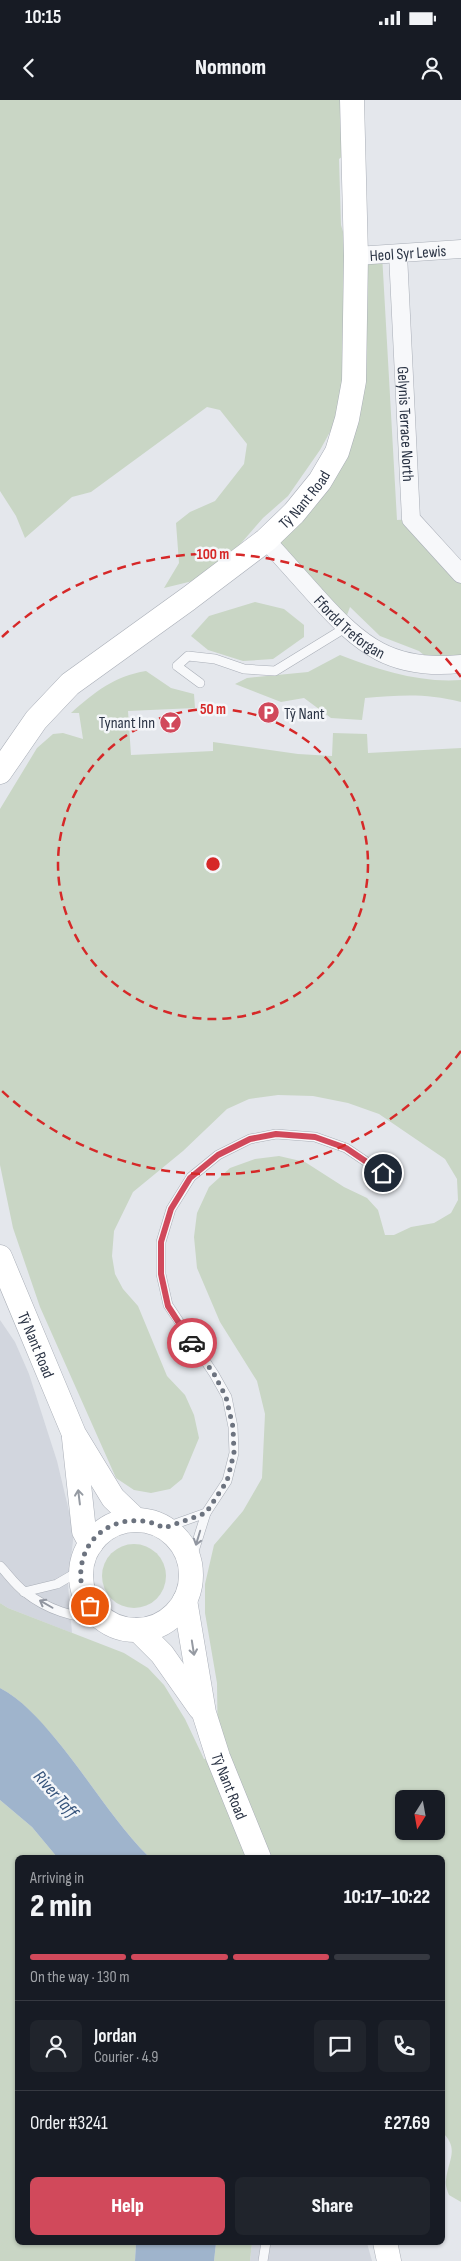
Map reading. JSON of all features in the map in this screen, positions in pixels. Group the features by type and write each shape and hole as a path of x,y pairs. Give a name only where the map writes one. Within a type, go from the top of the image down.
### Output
{"main road":[{"name":"Tŷ Nant Road","path":"2,764 36,720 70,684 266,540 294,513 320,481 337,452 345,427 354,381 356,256 352,100"},
{"name":"Tŷ Nant Road","path":"0,1257 74,1434 113,1498 135,1519 154,1522 171,1531 183,1546 190,1564 191,1583 185,1600 173,1615 157,1626 138,1630"},
{"name":"Tŷ Nant Road","path":"74,1434 84,1531 91,1544"},
{"path":"135,1519 116,1523 97,1536 85,1551 80,1570 82,1589 90,1606 102,1618 119,1627 138,1630"},
{"name":"Tŷ Nant Road","path":"185,1600 204,1713 218,1756 258,1855"},
{"name":"Tŷ Nant Road","path":"138,1630 162,1654 204,1713"},
{"path":"385,2245 389,2261"}],"street":[{"name":"Heol Syr Lewis","path":"356,256 461,249"},
{"name":"Gelynis Terrace North","path":"398,254 411,519 461,574"},
{"name":"Ffordd Treforgan","path":"266,540 345,628 363,643 407,662 439,667 461,664"}],"lane":[{"path":"200,683 176,666 188,656 215,659 244,669 275,671 345,628"},
{"path":"190,1564 206,1513 227,1481 234,1453 233,1427 226,1397 214,1374 168,1306 161,1274 161,1242 171,1209 190,1178 218,1155 250,1139 276,1134 315,1137 346,1148 383,1173"},
{"path":"164,1528 206,1513"},
{"path":"0,1566 24,1592 53,1608 83,1619 102,1618"},
{"path":"24,1592 57,1584 80,1570"},
{"path":"263,2261 266,2245"}],"shaded area":[{"path":"0,1320 15,1342 29,1374 57,1461 74,1532 68,1584 72,1633 8,1608 0,1603"},
{"path":"252,2245 368,2245 372,2261 250,2261"}],"green space":[{"path":"0,100 343,100 343,156 339,159 341,225 346,242 344,380 335,423 320,450 288,496 263,518 223,564 201,579 164,588 179,563 176,523 190,512 215,501 244,464 247,444 220,410 207,407 91,492 72,497 25,538 16,516 0,491"},
{"path":"382,254 397,520 411,519 461,574 461,664 439,667 419,651 380,636 350,607 343,626 266,540 337,452 356,256"},
{"path":"255,602 284,609 304,625 304,637 273,659 243,661 208,650 191,636 209,616"},
{"path":"340,655 369,666 399,674 430,679 461,680 461,702 436,697 413,696 365,698 362,720 331,718 304,698 281,702 235,684 247,678 308,672"},
{"path":"146,671 171,688 194,694 195,708 128,711 131,755 213,751 213,742 298,754 332,756 333,733 367,734 368,753 461,748 461,2202 449,2195 446,2188 452,2149 445,2136 445,1855 147,1855 124,1829 54,1737 22,1704 0,1688 0,1603 8,1608 124,1653 148,1668 164,1685 185,1719 204,1759 218,1757 217,1683 205,1613 205,1584 214,1545 243,1511 262,1478 265,1414 257,1381 220,1322 197,1268 194,1237 197,1213 209,1187 230,1168 255,1159 279,1156 305,1162 344,1187 367,1198 378,1210 385,1235 394,1235 411,1227 434,1223 451,1213 458,1200 457,1179 445,1159 379,1114 348,1103 313,1096 278,1095 249,1099 227,1109 183,1151 133,1192 114,1231 112,1256 115,1274 123,1289 138,1306 167,1376 185,1395 194,1415 199,1438 182,1479 170,1489 151,1493 134,1490 116,1478 40,1307 13,1228 0,1165 0,809 37,748 53,734 63,733 83,739 79,713 71,713 88,698 115,681"},
{"path":"134,1544 146,1546 157,1553 164,1564 166,1576 164,1588 157,1599 146,1606 134,1608 122,1606 111,1599 104,1588 102,1576 104,1564 111,1553 122,1546"},
{"path":"0,1800 32,1827 55,1855 15,1855 15,2245 136,2245 135,2261 0,2261"},
{"path":"216,2245 252,2245 250,2261 214,2261"}],"water":[{"name":"River Taff","path":"0,1688 22,1704 42,1723 124,1829 147,1855 55,1855 32,1827 0,1800"},
{"path":"136,2245 216,2245 214,2261 135,2261"}],"way so far":[{"path":"90,1606 82,1589 80,1570 85,1551 97,1536 116,1523 135,1519 154,1522 164,1528 206,1513 227,1481 234,1453 233,1427 226,1397 214,1374 192,1343"}],"place":[{"name":"Tŷ Nant","path":"268,713"},
{"name":"Tynant Inn","path":"171,722"}],"route":[{"path":"192,1343 168,1306 161,1274 161,1242 171,1209 190,1178 218,1155 250,1139 276,1134 315,1137 346,1148 383,1173"}]}
